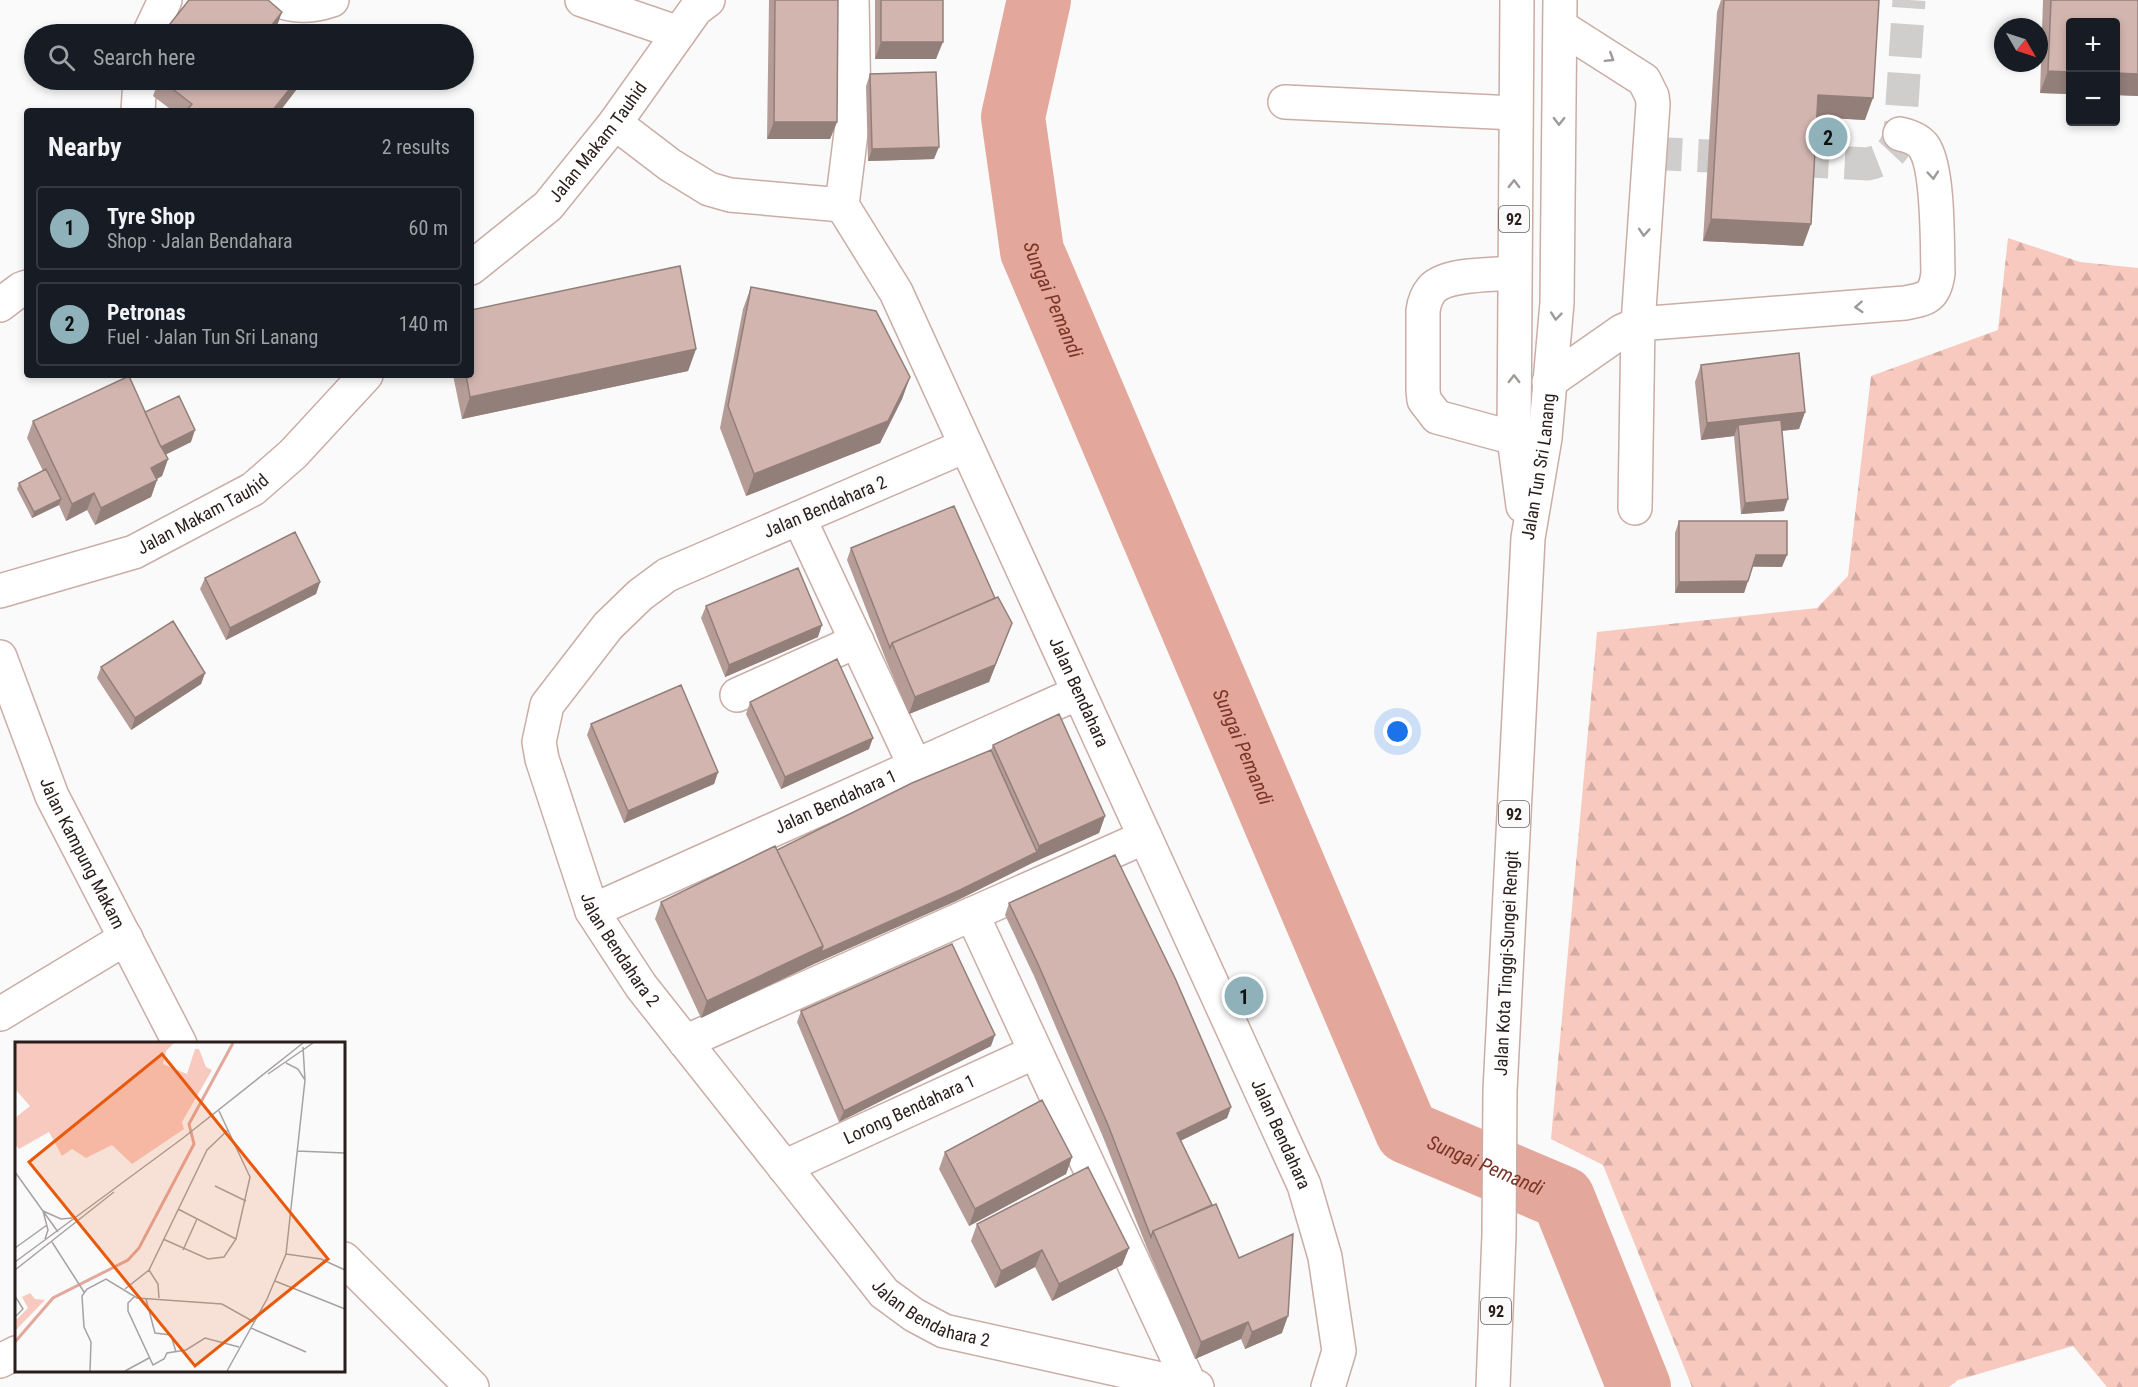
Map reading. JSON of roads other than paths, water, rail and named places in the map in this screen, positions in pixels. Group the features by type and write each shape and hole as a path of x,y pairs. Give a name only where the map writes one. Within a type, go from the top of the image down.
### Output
{"street":[{"path":"154,24 165,0"},
{"path":"278,0 288,5 319,4 332,0"},
{"path":"582,0 679,33"},
{"name":"Jalan Makam Tauhid","path":"474,266 548,206 615,123 696,9 708,0"},
{"path":"615,123 670,165 709,189 730,195 842,205 854,109 852,0"},
{"name":"Jalan Tun Sri Lanang","path":"1517,0 1514,438 1528,538"},
{"path":"1561,14 1644,81 1652,96 1638,324 1635,508"},
{"name":"Jalan Tun Sri Lanang","path":"1528,538 1545,438 1557,303 1561,14"},
{"path":"138,108 139,90"},
{"path":"1286,102 1515,113"},
{"path":"1549,382 1622,332 1638,324 1905,303 1929,296 1937,284 1938,273 1933,168 1924,145 1914,138 1900,134"},
{"name":"Jalan Bendahara","path":"842,205 896,292 1304,1185 1325,1257 1339,1351 1328,1387"},
{"path":"1514,273 1441,282 1425,299 1423,311 1424,400 1437,417 1514,438"},
{"path":"0,305 24,288"},
{"name":"Jalan Makam Tauhid","path":"0,591 134,552 253,489 293,454 363,378"},
{"name":"Jalan Bendahara 2","path":"965,446 667,575 640,595 608,626 547,705 539,742 542,759 592,911 641,986 884,1293 914,1316 944,1331 1194,1386"},
{"path":"799,518 915,766"},
{"name":"Jalan Kota Tinggi-Sungei Rengit","path":"1493,1387 1499,1235 1500,1091 1528,538"},
{"path":"737,695 857,641"},
{"name":"Jalan Kampung Makam","path":"0,657 52,796 179,1042"},
{"name":"Jalan Bendahara 1","path":"592,911 1078,693"},
{"path":"685,1042 1145,837"},
{"path":"972,914 1194,1386"},
{"path":"0,1014 126,938"},
{"name":"Lorong Bendahara 1","path":"784,1167 1035,1052"},
{"path":"345,1260 472,1387"},
{"path":"0,1361 15,1354"}],"waterway":[{"name":"Sungai Pemandi","path":"1039,0 1013,117 1032,251 1407,1132 1563,1198 1639,1387"}],"tunnel":[{"path":"1649,153 1868,164 1880,160 1892,150 1900,134 1909,0"}],"place":[{"name":"Petronas","path":"1828,137"},
{"name":"Tyre Shop","path":"1244,996"}]}
